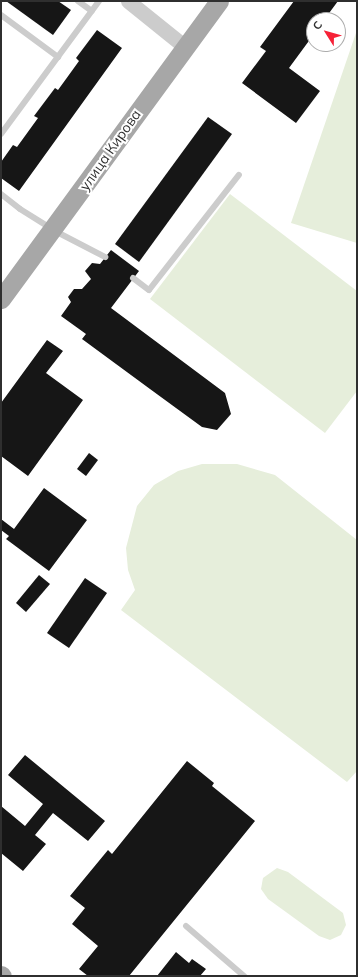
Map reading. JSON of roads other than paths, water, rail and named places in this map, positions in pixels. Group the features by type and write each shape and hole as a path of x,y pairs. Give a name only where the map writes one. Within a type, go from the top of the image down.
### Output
{"main road":[{"name":"улица Кирова","path":"1,299 53,230 184,46 219,1"}],"street":[{"path":"128,1 184,46"}],"lane":[{"path":"78,1 92,11"},
{"path":"1,134 99,1"},
{"path":"1,15 58,57"},
{"path":"133,278 149,290 239,175"},
{"path":"1,194 53,230 105,257"},
{"path":"186,926 244,976"}]}
